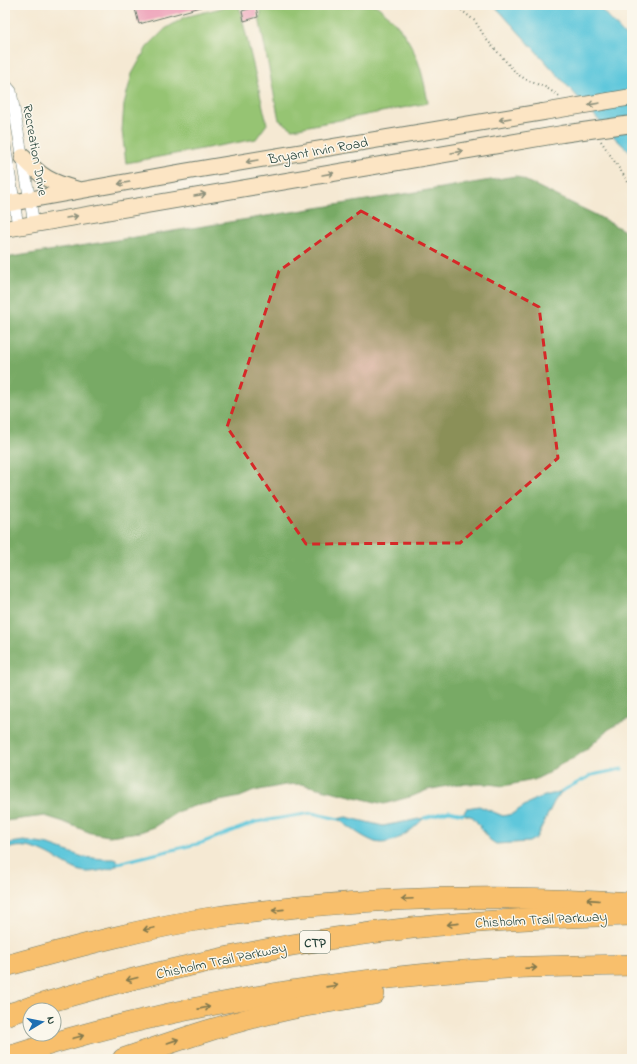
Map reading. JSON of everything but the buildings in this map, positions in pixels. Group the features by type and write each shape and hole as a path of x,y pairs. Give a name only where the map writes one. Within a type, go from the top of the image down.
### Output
{"highway":[{"path":"5,966 101,940 169,925 234,914 332,904 468,897 568,898 632,903"},
{"name":"Chisholm Trail Parkway","path":"5,1015 117,983 204,962 296,945 410,928 521,919 632,915"},
{"path":"5,1058 73,1038 148,1019 233,1002 370,980 507,968 632,965"},
{"path":"123,1059 186,1037 289,1009 507,968"}],"main road":[{"name":"Bryant Irvin Road","path":"16,202 183,172 632,97"},
{"name":"Bryant Irvin Road","path":"19,226 562,134 632,124"},
{"path":"23,156 36,171 44,177 59,184 81,191"}],"street":[{"name":"Recreation Drive","path":"5,84 11,91 23,156 16,202 19,226"},
{"name":"Recreation Drive","path":"5,145 19,226"}],"path":[{"path":"455,5 475,20 486,39 517,74 558,94 563,100"},
{"path":"599,137 630,185 632,201"}],"highlighted area":[{"path":"361,211 539,307 558,458 460,543 306,544 227,427 279,271"}],"green space":[{"path":"233,5 239,5 267,124 256,139 126,163 122,131 124,104 132,74 147,47 165,29 185,17"},
{"path":"259,5 376,5 398,26 412,48 422,73 428,103 293,129 279,120 259,17 261,14"},
{"path":"516,176 596,215 632,235 632,718 609,729 587,749 574,758 560,764 548,773 534,780 503,786 489,784 458,784 427,790 413,796 384,804 301,784 285,785 254,791 240,797 194,806 179,811 154,827 140,832 109,836 91,833 45,816 5,821 5,619 8,500 5,485 5,258"}],"water":[{"path":"494,5 597,5 632,43 632,154 614,137"},
{"path":"562,791 554,802 536,838 529,842 496,844 490,840 473,817 463,814 467,808 479,806 503,816 512,814 535,799"},
{"path":"346,817 383,826 424,818 414,828 402,836 395,840 382,843 375,842 365,837 338,819"},
{"path":"24,841 49,845 83,857 114,859 117,860 117,865 105,870 84,872 29,847 13,847 5,850 5,844"}],"waterway":[{"path":"562,791 592,775 622,769"},
{"path":"424,818 449,811 463,814"},
{"path":"118,863 201,843 256,822 312,813 338,819"}]}
